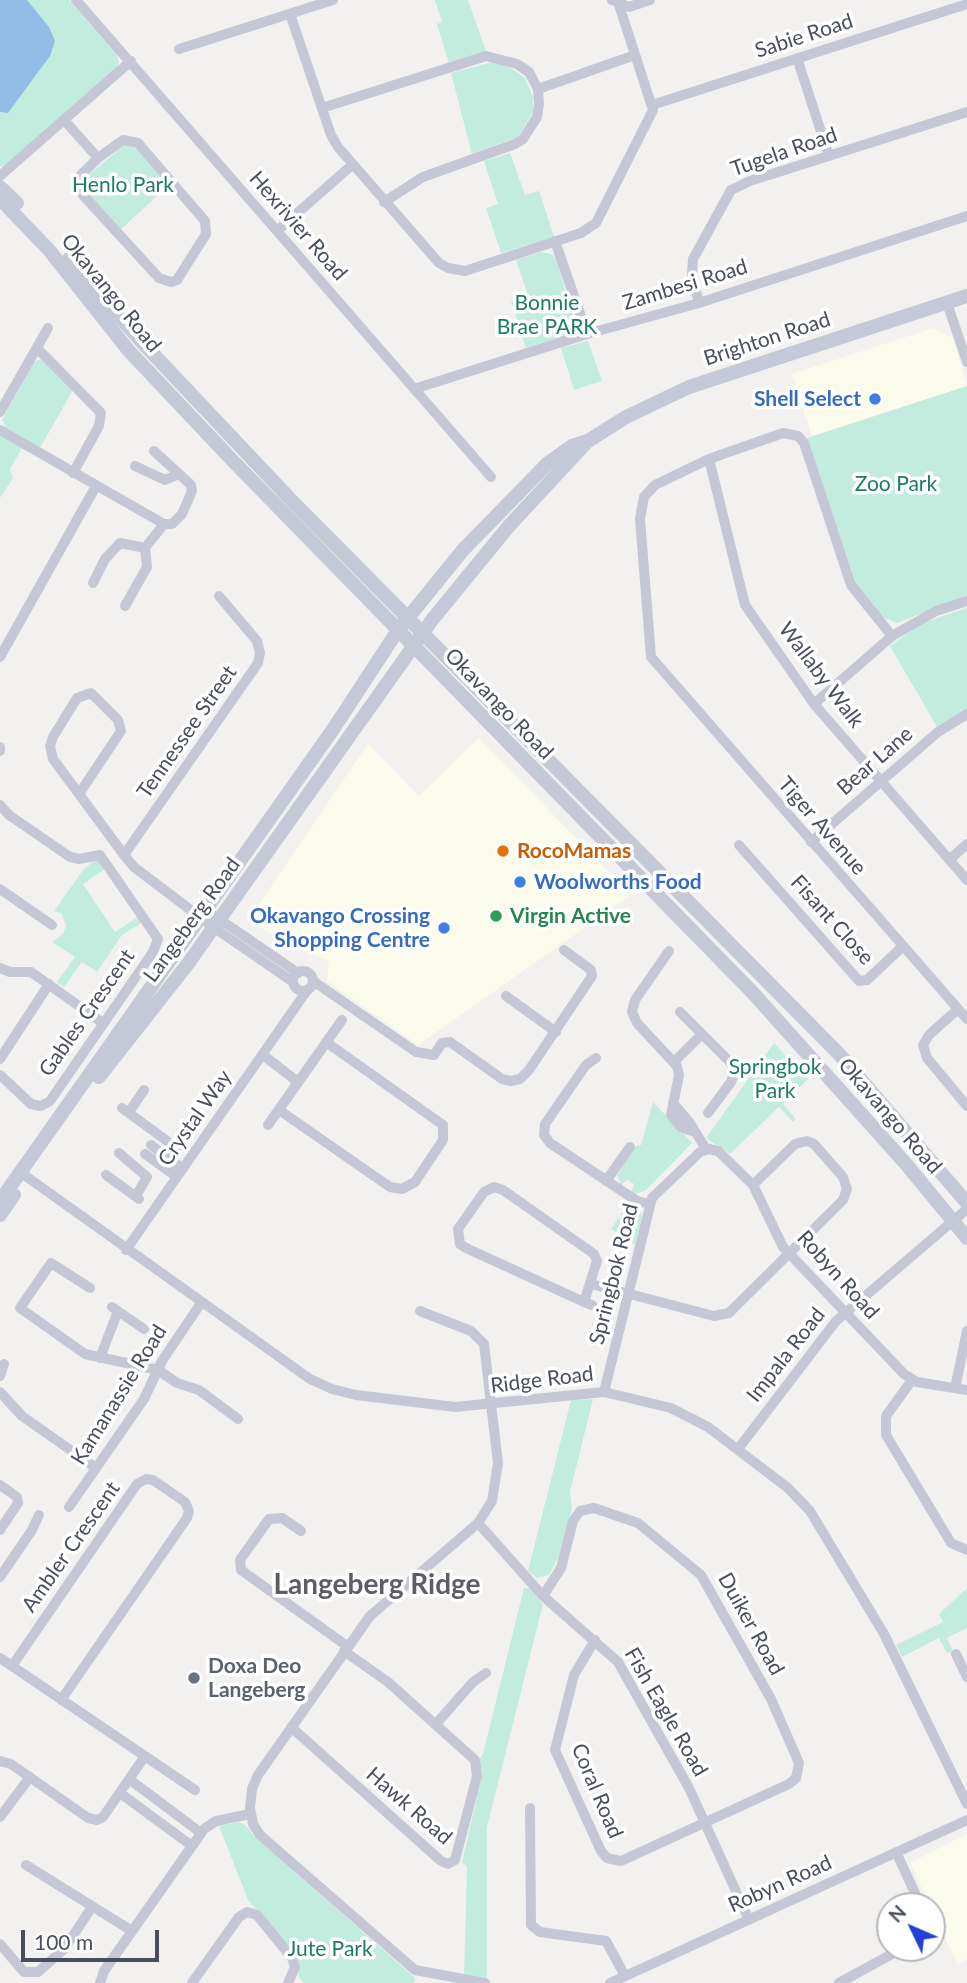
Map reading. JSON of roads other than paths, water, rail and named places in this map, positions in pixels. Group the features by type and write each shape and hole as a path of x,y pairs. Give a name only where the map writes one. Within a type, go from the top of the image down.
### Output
{"main road":[{"name":"Okavango Road","path":"0,187 292,501 424,631 839,1054 967,1206"},
{"name":"Okavango Road","path":"0,199 49,250 129,351 753,993 967,1238"},
{"name":"Brighton Road","path":"424,631 508,527 588,441 626,417 689,387 967,296"},
{"name":"Brighton Road","path":"409,616 504,504 547,464 572,446 588,441"},
{"name":"Langeberg Road","path":"0,1215 23,1175 202,912 341,718 409,616"},
{"name":"Langeberg Road","path":"0,1201 174,982 424,631"}],"street":[{"name":"Hexrivier Road","path":"76,0 491,477"},
{"path":"179,49 332,0"},
{"path":"616,2 629,7 650,0"},
{"path":"290,14 331,135 352,165 439,263 453,270 465,271 589,230 596,223 650,120 652,105 616,2"},
{"name":"Sabie Road","path":"652,105 965,6"},
{"path":"538,89 635,54"},
{"path":"322,108 486,56 517,64 528,72 538,89 540,104 537,117 523,139 423,177 384,202"},
{"path":"797,58 829,156"},
{"path":"0,176 131,61"},
{"name":"Tugela Road","path":"699,303 692,275 693,259 725,195 750,181 967,112"},
{"path":"64,120 98,158"},
{"path":"123,140 138,143 205,221 206,234 177,280 171,282 159,278 82,194 79,177 98,158 123,140"},
{"path":"277,231 352,165"},
{"name":"Zambesi Road","path":"414,389 587,334 699,303 967,216"},
{"path":"555,241 587,334"},
{"path":"947,303 967,362"},
{"path":"0,412 48,328"},
{"path":"37,348 101,412 99,426 73,473"},
{"path":"0,430 164,524"},
{"path":"709,459 783,433 794,434 801,439 851,585 892,636"},
{"path":"125,606 147,567 145,548 164,524 176,520 191,494 191,485 153,451"},
{"name":"Tiger Avenue","path":"709,459 655,485 646,492 640,506 648,647 651,657 902,947 967,1018"},
{"name":"Wallaby Walk","path":"709,459 744,604 814,704 967,880"},
{"path":"135,466 165,480 179,474"},
{"path":"0,657 96,486"},
{"path":"93,583 105,559 120,544 145,548"},
{"name":"Tennessee Street","path":"124,855 260,658 257,641 219,596"},
{"path":"814,704 892,636 936,611 967,601"},
{"path":"79,794 121,731 118,720 91,693 77,698 50,746 53,759 124,855 173,897 202,912 304,984 324,989 416,1052 433,1055 442,1044 450,1042 505,1081 523,1077 593,976 591,970 564,950"},
{"name":"Bear Lane","path":"811,842 938,732 967,714"},
{"name":"Gables Crescent","path":"0,805 9,815 71,857 100,855 157,934 153,952 46,1104 31,1104 0,1075"},
{"path":"949,860 967,844"},
{"name":"Fisant Close","path":"739,845 859,981 867,980 902,947"},
{"path":"0,889 52,925"},
{"path":"668,951 635,1000 632,1012 637,1023 674,1062 702,1034"},
{"path":"0,968 10,972 32,972 103,1023"},
{"path":"0,1059 49,984"},
{"name":"Crystal Way","path":"126,1250 295,1008 304,984"},
{"path":"506,996 556,1032"},
{"path":"958,1009 929,1035 923,1045 928,1058 967,1107"},
{"path":"680,1012 735,1071 731,1082 708,1113"},
{"path":"268,1125 342,1020"},
{"path":"279,1110 390,1187 402,1189 415,1182 443,1140 443,1125 326,1042"},
{"path":"263,1055 299,1082"},
{"path":"596,1058 586,1065 545,1124 543,1132 550,1143 606,1181 636,1201 650,1204"},
{"name":"Robyn Road","path":"674,1062 679,1075 673,1103 690,1123 692,1131 707,1149 718,1151 752,1185 789,1253 912,1380"},
{"path":"144,1090 126,1110 178,1149"},
{"path":"137,1166 158,1134"},
{"path":"591,1284 722,1316 732,1312 845,1196 846,1181 814,1144 804,1140 796,1144 752,1185"},
{"path":"606,1181 630,1147"},
{"name":"Springbok Road","path":"604,1392 650,1204 657,1191 707,1149"},
{"path":"148,1150 180,1173"},
{"path":"106,1175 137,1197 147,1177 119,1153"},
{"name":"Ridge Road","path":"23,1175 310,1379 332,1389 454,1408 604,1392 678,1410 700,1421 788,1488 815,1519 884,1634 967,1804"},
{"path":"499,1188 591,1250 597,1261 591,1284 588,1304 466,1248 457,1239 458,1229 484,1192 499,1188"},
{"name":"Impala Road","path":"738,1449 845,1312 967,1206"},
{"path":"90,1288 51,1264 20,1308 79,1350 100,1358 158,1370 177,1383 200,1390 238,1419"},
{"name":"Kamanassie Road","path":"69,1507 144,1399 171,1345 201,1303"},
{"path":"100,1358 115,1309 144,1329"},
{"path":"420,1311 460,1326 481,1339 491,1406 497,1483 492,1501 478,1523 376,1608 345,1648 254,1782 249,1802 250,1814 260,1835 415,1970 485,1983"},
{"path":"955,1388 967,1331"},
{"path":"0,1376 4,1364"},
{"path":"967,1390 912,1380 886,1416 886,1435 951,1543 967,1550"},
{"path":"0,1392 22,1416 96,1468"},
{"name":"Ambler Crescent","path":"12,1666 137,1484 146,1479 153,1480 185,1502 189,1511 187,1518 61,1700"},
{"path":"0,1485 17,1497 18,1503 0,1530"},
{"name":"Duiker Road","path":"543,1596 561,1568 574,1518 586,1508 632,1520 701,1574 771,1699 799,1767 796,1778 789,1784 705,1823"},
{"path":"0,1577 39,1515"},
{"name":"Hawk Road","path":"291,1727 449,1864 457,1856 477,1769 471,1756 388,1682 241,1570 242,1556 272,1517 282,1518 301,1531"},
{"name":"Fish Eagle Road","path":"478,1523 543,1596 618,1662 705,1823 749,1920"},
{"name":"Coral Road","path":"594,1640 575,1675 555,1749 601,1851 611,1860 621,1861 705,1823"},
{"path":"956,1654 967,1677"},
{"path":"0,1658 195,1790"},
{"path":"436,1724 472,1682 486,1673"},
{"path":"0,1761 30,1777 92,1819 103,1817 145,1756"},
{"path":"0,1817 30,1777"},
{"path":"129,1779 201,1833"},
{"path":"120,1793 192,1846"},
{"path":"530,1808 531,1925 540,1932 606,1941 625,1976"},
{"path":"100,1983 104,1972 201,1833 216,1821 250,1814"},
{"name":"Robyn Road","path":"610,1983 967,1820"},
{"path":"896,1852 915,1892"},
{"path":"26,1865 40,1871 92,1908 132,1931"},
{"path":"0,1944 20,1969 29,1973 38,1972 64,1949 92,1908"},
{"path":"192,1983 239,1917 247,1912 257,1915 292,1958 295,1967 288,1983"},
{"path":"839,1983 883,1962"}],"water":[{"path":"0,0 27,0 49,27 55,41 50,56 8,113 0,112"}],"place":[{"name":"Shell Select","path":"875,399"},
{"name":"RocoMamas","path":"503,851"},
{"name":"Woolworths Food","path":"520,882"},
{"name":"Virgin Active","path":"496,916"},
{"name":"Okavango Crossing Shopping Centre","path":"444,928"},
{"name":"Doxa Deo Langeberg","path":"194,1678"}],"district":[{"name":"Langeberg Ridge","path":"377,1585"}],"park label":[{"name":"Henlo Park","path":"123,185"},
{"name":"Bonnie Brae PARK","path":"547,315"},
{"name":"Zoo Park","path":"896,484"},
{"name":"Springbok Park","path":"775,1079"},
{"name":"Jute Park","path":"330,1949"}]}
